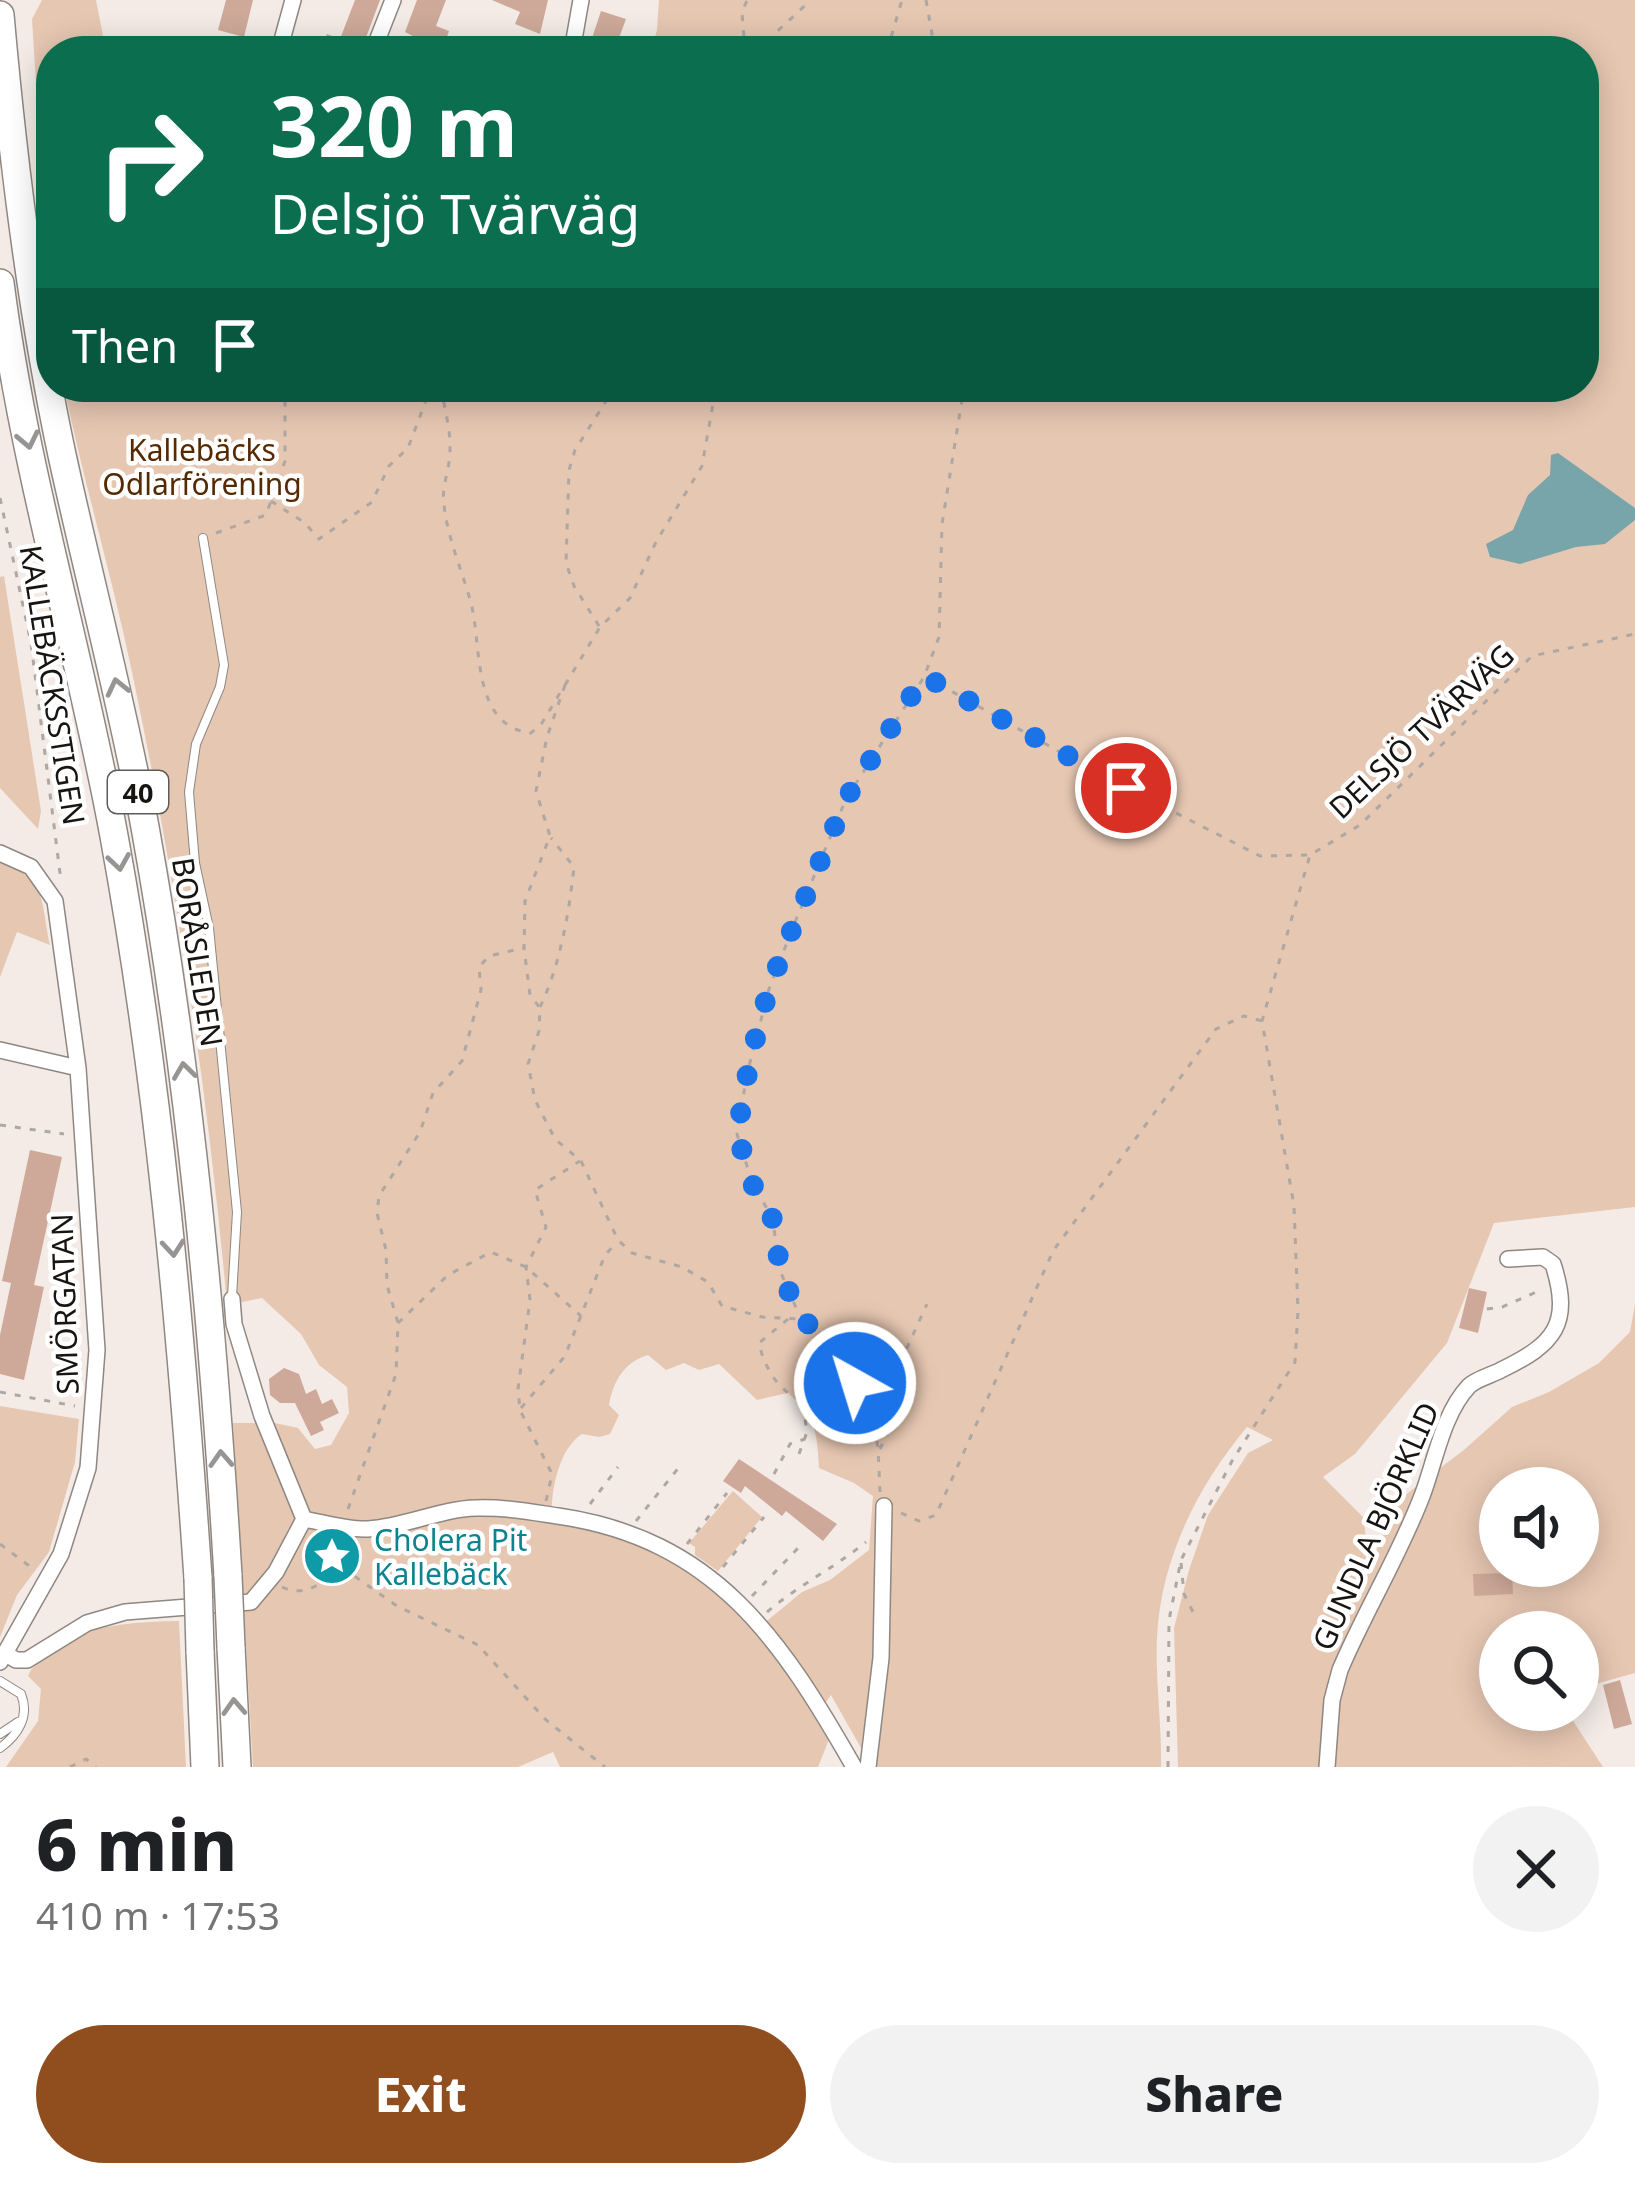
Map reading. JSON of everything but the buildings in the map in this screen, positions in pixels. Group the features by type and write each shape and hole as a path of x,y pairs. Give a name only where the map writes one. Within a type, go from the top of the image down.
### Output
{"highway":[{"name":"BORÅSLEDEN","path":"0,15 14,168 36,311"},
{"name":"40","path":"0,284 31,454 114,834 152,1073 182,1341 205,1767"},
{"name":"BORÅSLEDEN","path":"53,402 132,762 184,1071 214,1336 237,1767"}],"street":[{"path":"283,36 293,0"},
{"path":"379,36 393,0"},
{"path":"575,36 581,0"},
{"name":"SMÖRGATAN","path":"0,854 31,866 55,901 78,1068 98,1350 88,1468 61,1554 3,1658"},
{"path":"0,1050 78,1068"},
{"path":"1508,1259 1543,1257 1553,1264 1558,1278"},
{"name":"GUNDLA BJÖRKLID","path":"1327,1767 1332,1700 1340,1670 1422,1496 1454,1411 1469,1385 1532,1355 1546,1343 1560,1324 1558,1278"},
{"path":"232,1299 234,1324 262,1416 304,1519"},
{"path":"868,1767 881,1658 884,1506"},
{"path":"304,1519 369,1529 473,1508 576,1519 654,1544 692,1562 759,1618 854,1767"},
{"path":"3,1658 27,1660 88,1623 125,1612 251,1602 276,1572 304,1519"}],"lane":[{"path":"202,538 224,665 196,744 189,792 195,863 209,928 237,1212 232,1299"},
{"path":"0,1681 21,1694 23,1718 0,1748"},
{"path":"0,1734 23,1718"}],"path":[{"path":"744,36 742,14 747,0"},
{"path":"772,36 811,0"},
{"path":"891,36 902,0"},
{"path":"926,0 932,36"},
{"path":"202,538 266,515 285,461 285,402"},
{"path":"271,501 305,523 319,539 332,532 372,502 389,466 408,448 425,402"},
{"path":"443,402 451,449 442,500 451,546 476,621 476,655 483,685 499,717 518,731 531,733 542,723 600,627 630,598 656,542 702,466 718,402"},
{"path":"600,627 574,586 566,563 568,470 575,449 605,402"},
{"path":"962,402 942,524 939,638 924,676 846,799 769,988 737,1134 753,1185 772,1217 781,1273 803,1319 855,1383 871,1413 884,1506 919,1521 936,1515 1053,1251 1216,1029 1244,1016 1262,1022"},
{"name":"KALLEBÄCKSSTIGEN","path":"0,498 34,666 62,879"},
{"name":"DELSJÖ TVÄRVÄG","path":"1310,855 1360,825 1532,656 1635,634"},
{"path":"924,676 1260,856 1310,855 1262,1022 1294,1206 1295,1362 1232,1461 1181,1560 1169,1620 1168,1767"},
{"path":"565,685 536,790 550,836 574,867 569,918 528,1064 535,1100 556,1139 581,1161 619,1240 632,1252 682,1267 708,1282 722,1306 762,1317 803,1319"},
{"path":"540,1008 530,994 525,901 550,836"},
{"path":"352,1528 347,1506 396,1374 398,1323 376,1214 379,1196 420,1132 433,1093 462,1061 482,990 479,967 489,956 524,948"},
{"path":"0,1125 82,1137"},
{"path":"559,1508 544,1506 552,1474 520,1409 518,1389 530,1300 526,1267 546,1227 535,1190 581,1161"},
{"path":"520,1409 565,1356 605,1255 619,1240"},
{"path":"398,1323 448,1275 491,1252 526,1267 581,1316"},
{"path":"1487,1309 1540,1292 1558,1278"},
{"path":"878,1450 896,1416 905,1352 927,1304"},
{"path":"789,1318 759,1342 778,1384 802,1399 855,1383"},
{"path":"0,1392 95,1410"},
{"path":"799,1454 806,1439 802,1399"},
{"path":"774,1474 790,1444 806,1439"},
{"path":"631,1528 680,1466"},
{"path":"585,1513 619,1467"},
{"path":"687,1553 682,1550 727,1493"},
{"path":"718,1574 764,1517"},
{"path":"331,1524 340,1566 397,1606 478,1645 546,1720 605,1767"},
{"path":"801,1545 745,1598 759,1618 793,1590 839,1566 874,1536 882,1535"},
{"path":"0,1544 48,1579"},
{"path":"1181,1560 1184,1594 1196,1618"},
{"path":"293,1592 311,1588 340,1566"},
{"path":"70,1767 86,1760 96,1767"}],"green space":[{"path":"42,0 96,0 103,36 36,36 36,83 32,19"},
{"name":"Kallebäcks Odlarförening","path":"659,0 1635,0 1635,1207 1494,1223 1447,1343 1355,1454 1323,1477 1364,1518 1368,1568 1400,1499 1512,1407 1599,1363 1630,1332 1635,1304 1635,1673 1599,1683 1599,1611 1479,1611 1479,1731 1580,1731 1603,1767 1178,1767 1174,1628 1208,1515 1248,1453 1273,1440 1247,1427 1198,1499 1166,1580 1157,1637 1161,1767 876,1767 879,1747 861,1748 831,1695 815,1717 830,1737 818,1767 560,1767 553,1752 518,1767 253,1767 233,1423 298,1428 315,1449 331,1445 349,1413 347,1387 319,1365 301,1334 262,1298 227,1305 200,1066 163,829 124,636 67,402 1599,402 1599,36 655,36","holes":["648,1355 666,1370 684,1363 699,1370 719,1364 757,1400 788,1393 813,1426 819,1468 873,1496 869,1550 830,1580 802,1592 756,1630 712,1588 664,1557 612,1535 552,1520 561,1461 582,1434 610,1434 619,1415 609,1405 626,1368"]},
{"path":"4,576 41,811 38,829 0,788 0,577"},
{"path":"0,860 34,884 50,945 17,932 0,977"},
{"path":"0,1406 79,1419 75,1462 49,1552 17,1595 0,1637"},
{"path":"733,1491 762,1517 718,1571 695,1555 689,1543"},
{"path":"179,1621 186,1767 6,1767 38,1721 41,1689 28,1676 55,1646 116,1625"}],"water":[{"path":"1558,453 1635,508 1635,520 1605,544 1576,547 1520,564 1490,557 1486,544 1513,530 1528,495 1550,475 1551,455"}],"place":[{"name":"Cholera Pit Kallebäck","path":"332,1556"}],"route":[{"path":"855,1383 797,1310 781,1273 772,1217 753,1185 737,1134 769,988 846,799 924,676 1126,788"}]}
